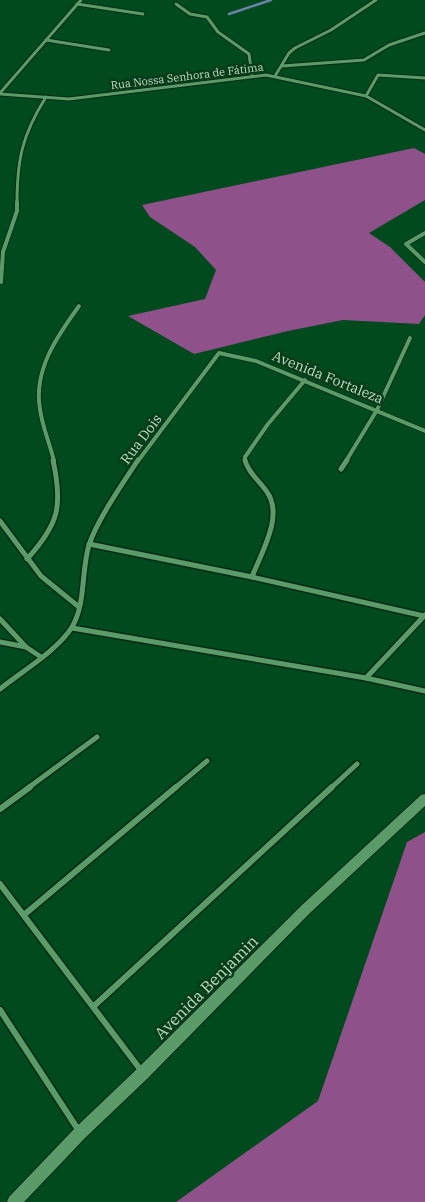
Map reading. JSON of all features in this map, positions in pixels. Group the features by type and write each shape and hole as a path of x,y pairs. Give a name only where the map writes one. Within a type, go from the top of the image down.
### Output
{"street":[{"path":"0,94 80,0"},
{"path":"275,76 289,53 295,48 331,30 376,0"},
{"path":"77,4 142,14"},
{"path":"176,4 190,14 207,16 218,32 248,52 251,57 252,75"},
{"path":"282,66 364,60 389,45 425,33"},
{"path":"46,40 109,50"},
{"name":"Rua Nossa Senhora de Fátima","path":"0,94 82,98 252,75 275,76 366,96 425,130"},
{"path":"366,96 378,75 425,78"},
{"path":"1,282 3,252 17,211 17,167 32,119 46,97"},
{"path":"425,233 406,244 425,262"},
{"path":"27,559 49,533 59,498 54,460 38,405 40,381 54,340 79,306"},
{"path":"341,469 378,410 410,338"},
{"name":"Avenida Fortaleza","path":"219,353 256,361 425,431"},
{"name":"Rua Dois","path":"72,628 79,607 84,566 90,544 116,494 219,353"},
{"path":"252,577 274,511 271,497 246,466 245,457 268,424 305,380"},
{"path":"0,521 27,559 53,587 79,607"},
{"path":"90,544 424,615"},
{"path":"366,678 424,615"},
{"path":"0,619 26,647 41,657"},
{"path":"0,689 67,635 72,628 366,678 425,691"},
{"path":"0,642 26,647"},
{"path":"0,810 97,737"},
{"path":"24,914 207,761"},
{"path":"94,1006 357,764"},
{"name":"Avenida Benjamin","path":"14,1202 80,1133 143,1073 306,910 425,799"},
{"path":"0,884 143,1073"},
{"path":"0,1010 80,1133"}],"shaded area":[{"path":"414,148 425,154 425,200 369,233 390,247 425,282 425,315 419,324 343,320 288,331 194,354 128,316 205,299 216,270 195,247 150,217 142,205"},
{"path":"425,832 425,1202 176,1202 318,1101 407,842"}],"waterway":[{"path":"229,14 271,0"}]}
